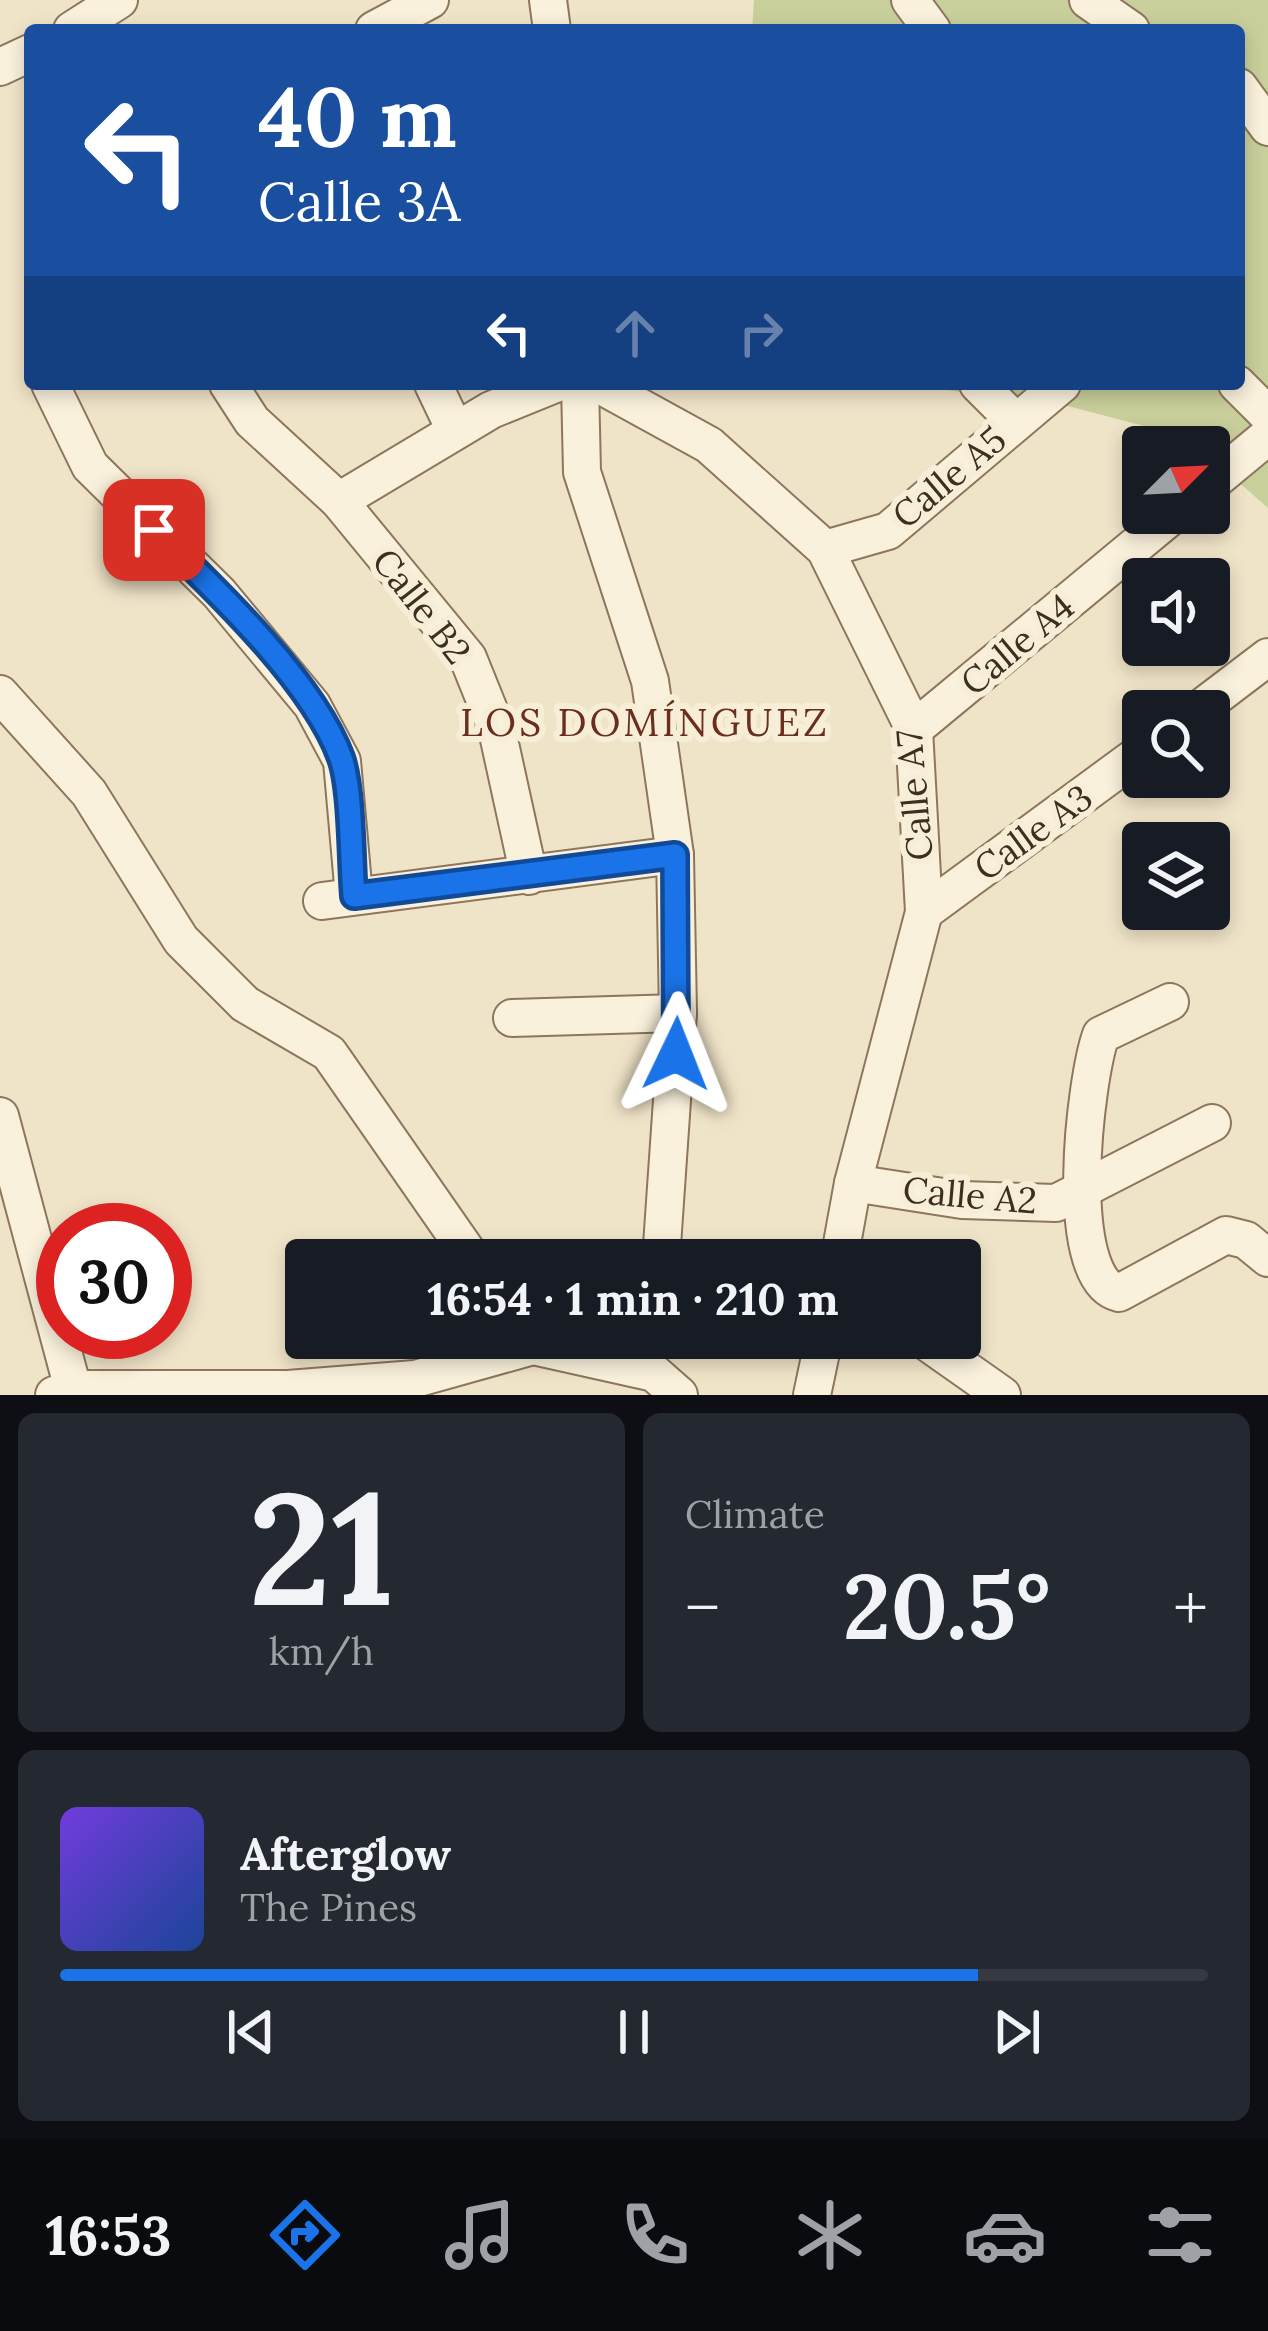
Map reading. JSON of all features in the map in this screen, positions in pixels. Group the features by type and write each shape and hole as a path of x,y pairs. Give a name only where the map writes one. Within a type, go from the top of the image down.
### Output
{"street":[{"path":"81,24 119,0"},
{"path":"385,24 430,0"},
{"path":"1088,0 1122,24"},
{"path":"1245,95 1268,127"},
{"path":"53,390 90,466 219,592 312,705 342,760 338,899 675,855"},
{"name":"Calle B2","path":"232,390 252,421 339,500 468,658 497,730 530,876"},
{"path":"436,390 455,430"},
{"path":"339,500 455,430 542,390"},
{"path":"580,390 581,472 650,681 675,855 678,1013 663,1239"},
{"name":"Calle A7","path":"609,390 709,446 825,550 914,728 924,913 843,1239"},
{"path":"984,390 1016,422"},
{"name":"Calle A5","path":"825,550 888,530 1055,390"},
{"path":"1243,390 1268,415"},
{"path":"1230,468 1268,436"},
{"name":"Calle A4","path":"914,728 1150,534"},
{"path":"1225,690 1268,657"},
{"path":"0,694 89,793 181,940 244,1004 329,1053 458,1239"},
{"name":"Calle A3","path":"924,913 1122,767"},
{"path":"1170,1002 1101,1035 1093,1058 1082,1190 1084,1243 1113,1293 1120,1294 1226,1235 1246,1240 1268,1258"},
{"path":"512,1018 678,1013"},
{"path":"0,1116 64,1392 416,1387 488,1359"},
{"name":"Calle A2","path":"854,1183 962,1200 1056,1203 1212,1123"},
{"path":"614,1359 663,1369"},
{"path":"812,1395 820,1359"},
{"path":"950,1359 1002,1395"}],"green space":[{"path":"754,0 1268,0 1268,508 1230,475 1230,426 1144,426 1068,406 947,390 1245,390 1245,24 752,24"}],"district":[{"name":"LOS DOMÍNGUEZ","path":"645,722"}],"route":[{"path":"154,530 219,592 312,705 342,760 354,896 675,855 676,1054"}]}
